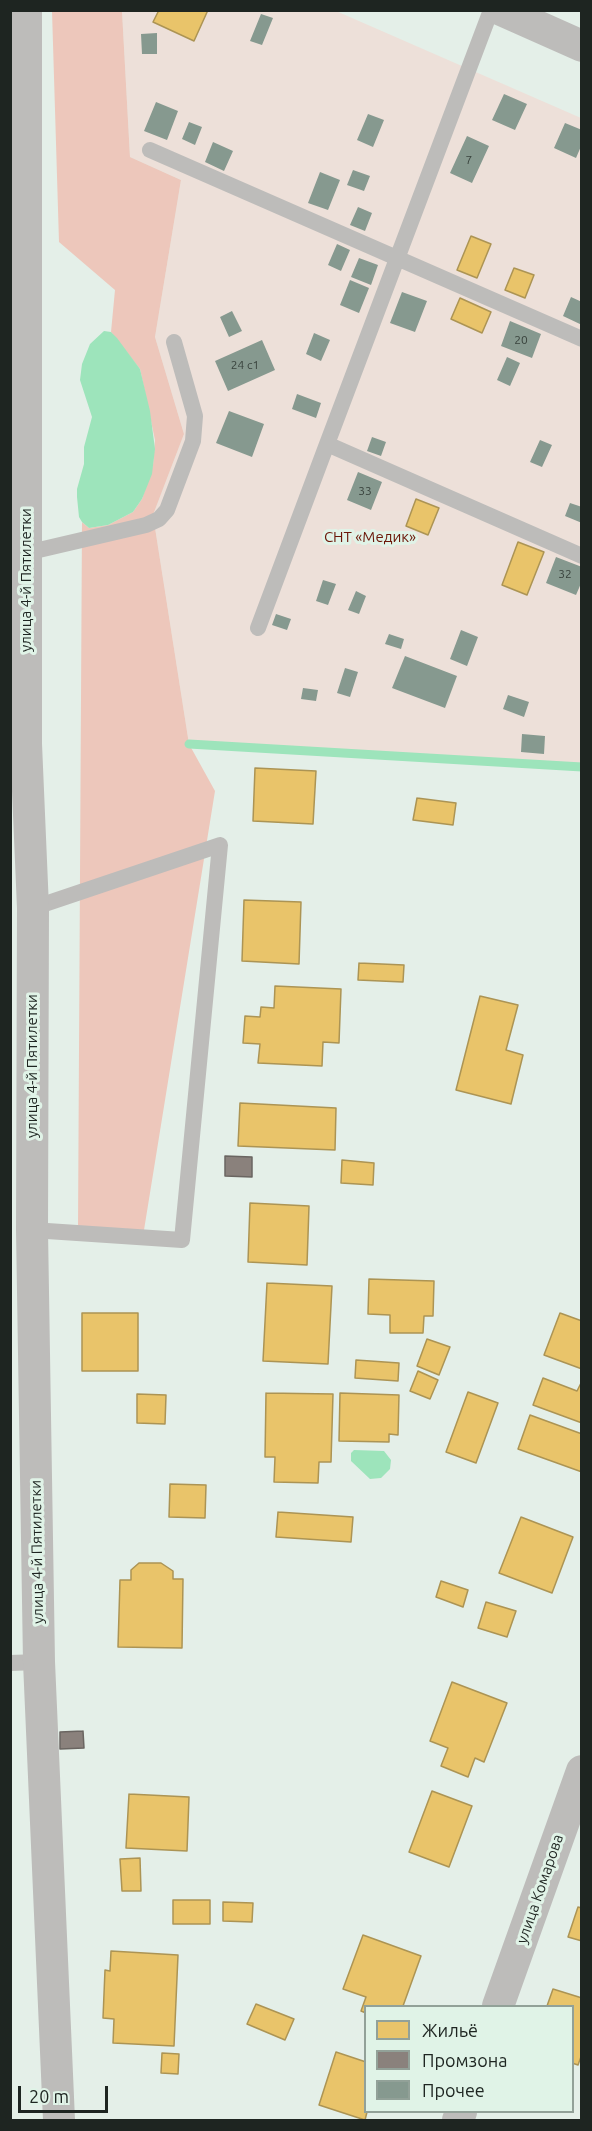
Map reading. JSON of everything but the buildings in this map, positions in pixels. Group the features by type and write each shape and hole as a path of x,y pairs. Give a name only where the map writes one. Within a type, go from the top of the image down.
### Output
{"street":[{"name":"улица 4-й Пятилетки","path":"26,10 26,553 18,745 33,908 32,1230 25,1662 59,2121"},
{"path":"501,10 582,46"},
{"name":"улица Комарова","path":"499,2005 582,1771"}],"lane":[{"path":"258,628 491,10"},
{"path":"150,150 582,339"},
{"path":"26,553 146,525 159,519 167,510 194,441 195,416 174,342"},
{"path":"327,444 582,556"},
{"path":"32,1230 182,1240 220,845 33,908"}],"green space":[{"name":"СНТ «Медик»","path":"122,11 336,11 581,118 581,767 189,744 153,515 184,434 155,337 181,180 130,157"}],"shaded area":[{"path":"52,11 122,11 130,157 181,180 155,337 184,434 153,515 189,744 215,791 144,1230 78,1226 82,522 89,528 108,525 133,512 142,499 153,465 155,440 140,369 111,332 115,290 59,242"},
{"path":"104,331 111,332 117,338 140,369 150,411 155,449 152,474 142,499 133,512 108,525 89,528 79,517 77,497 84,464 84,447 92,417 80,380 82,364 90,344"},
{"path":"354,1450 384,1451 391,1460 390,1469 381,1478 370,1479 351,1461 351,1453"}],"waterway":[{"path":"189,744 582,767"}]}
